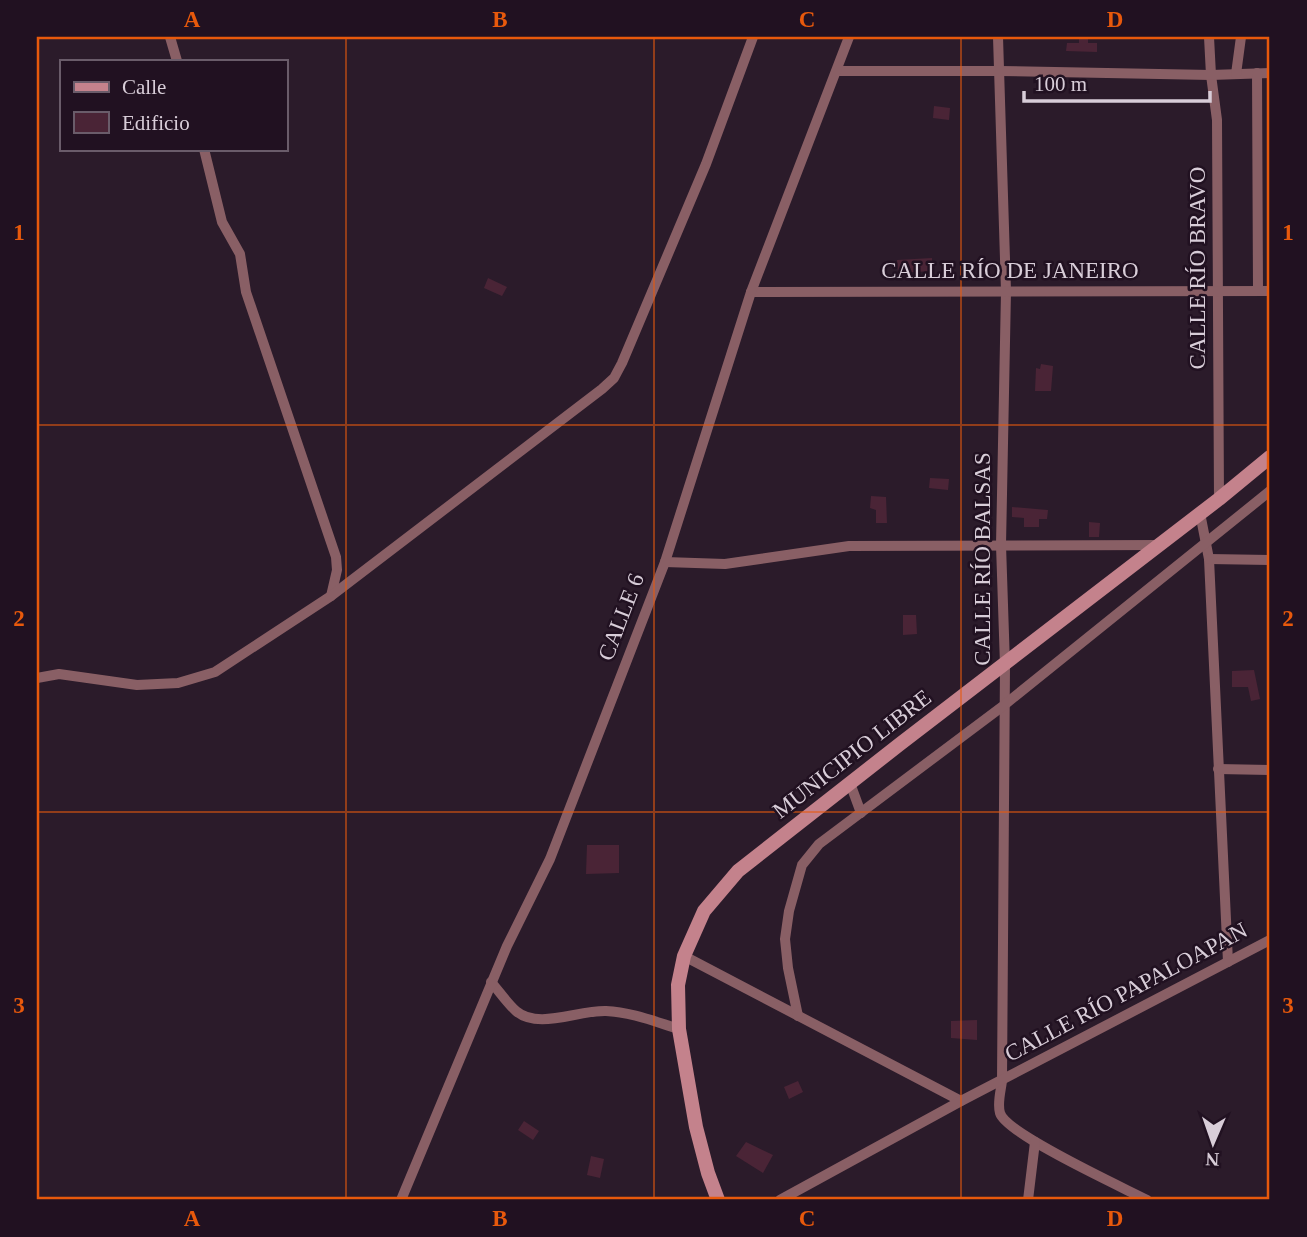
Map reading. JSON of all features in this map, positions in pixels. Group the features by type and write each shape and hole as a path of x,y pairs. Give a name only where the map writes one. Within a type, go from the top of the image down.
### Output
{"street":[{"path":"170,37 177,60"},
{"path":"37,678 59,674 137,685 178,683 215,671 331,596 602,389 614,378 622,363 706,164 753,37"},
{"name":"CALLE 6","path":"401,1200 491,982 550,859 665,562 751,292 849,37"},
{"name":"CALLE RÍO BALSAS","path":"998,37 1006,291 1001,545 1004,665 1000,1114 1006,1124 1035,1142"},
{"name":"CALLE RÍO BRAVO","path":"1209,37 1217,120 1219,499"},
{"path":"1236,74 1241,37"},
{"path":"837,71 1211,75 1270,73"},
{"path":"1258,73 1258,291"},
{"path":"204,150 222,222 240,254 246,292 336,557 337,569 331,596"},
{"name":"CALLE RÍO DE JANEIRO","path":"751,292 1270,291"},
{"name":"MUNICIPIO LIBRE","path":"718,1200 696,1127 680,1029 678,985 684,956 704,911 738,871 1270,457"},
{"path":"798,1016 785,939 794,886 802,865 819,844 1003,706 1270,491"},
{"path":"1200,513 1209,559 1228,962"},
{"path":"665,562 725,564 849,546 1160,545"},
{"path":"1209,559 1270,560"},
{"path":"1218,769 1270,770"},
{"path":"850,783 861,813"},
{"name":"CALLE RÍO PAPALOAPAN","path":"780,1200 961,1101 1270,940"},
{"path":"684,956 961,1101"},
{"path":"491,982 517,1012 529,1018 541,1020 584,1011 608,1011 680,1029"},
{"path":"1028,1200 1035,1142 1147,1200"}],"building":[{"path":"1079,37 1088,37 1088,43 1097,43 1097,52 1066,51 1067,43 1079,43"},
{"path":"934,106 950,108 949,120 933,118"},
{"path":"932,258 932,271 898,273 897,260"},
{"path":"488,278 507,287 502,296 484,288"},
{"path":"1041,364 1053,366 1051,391 1035,391 1036,368 1040,369"},
{"path":"930,478 949,479 948,490 929,488"},
{"path":"871,496 886,497 887,523 876,523 876,510 870,508"},
{"path":"1012,507 1048,510 1047,519 1039,519 1039,527 1024,527 1024,518 1012,517"},
{"path":"1089,522 1100,523 1099,537 1089,537"},
{"path":"903,615 916,615 917,634 903,635"},
{"path":"1254,670 1260,699 1251,701 1248,687 1232,687 1232,671"},
{"path":"587,845 619,845 619,873 586,874"},
{"path":"977,1020 977,1040 951,1038 951,1021"},
{"path":"798,1081 803,1092 789,1099 784,1087"},
{"path":"524,1121 539,1131 533,1140 518,1130"},
{"path":"746,1142 773,1155 763,1173 736,1156"},
{"path":"591,1156 604,1159 600,1178 587,1175"}]}
